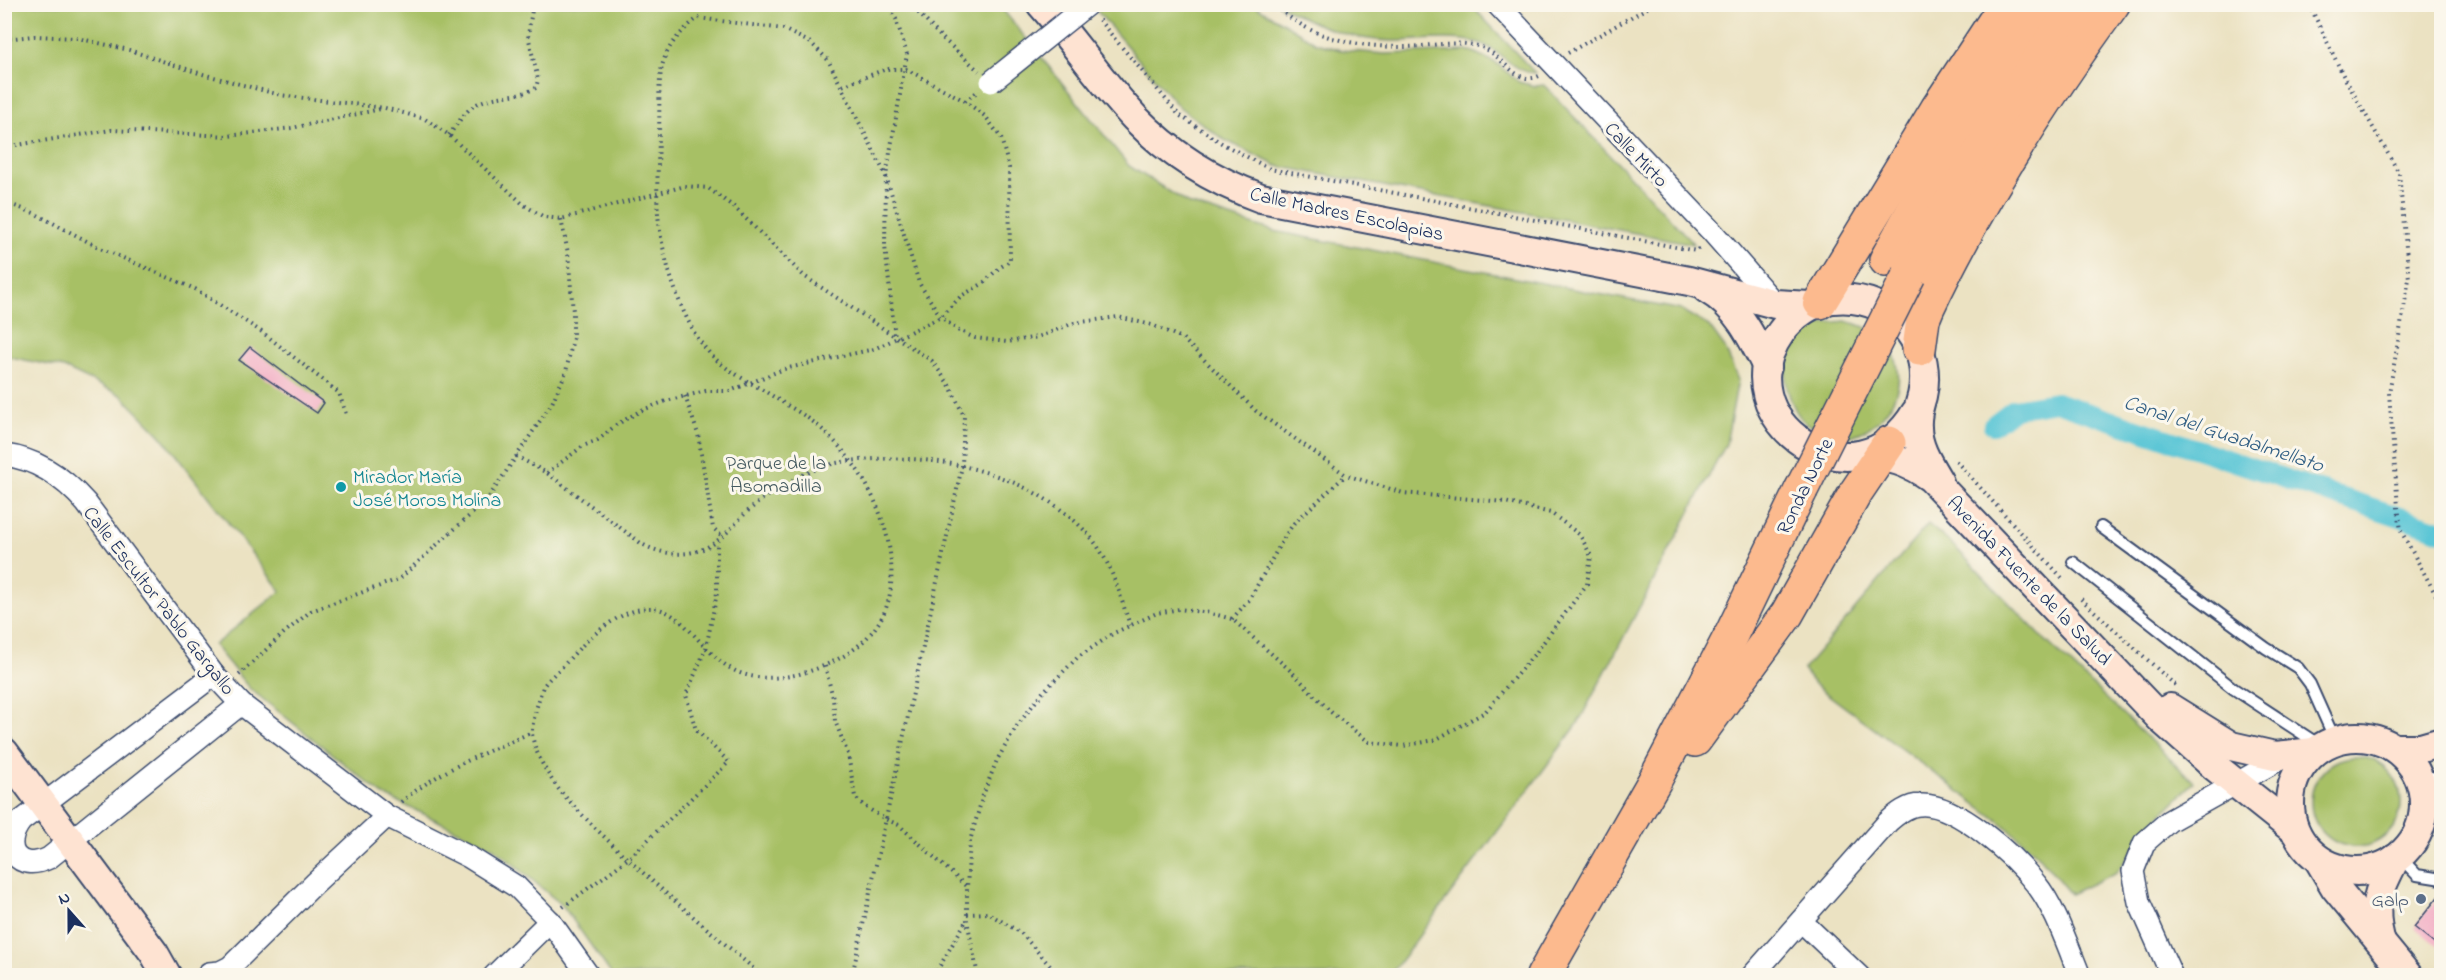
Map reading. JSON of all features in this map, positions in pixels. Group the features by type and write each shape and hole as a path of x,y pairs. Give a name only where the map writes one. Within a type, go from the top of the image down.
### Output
{"highway":[{"path":"1815,304 1931,118 2006,4"},
{"name":"Ronda Norte","path":"1543,975 1655,780 1732,633 1801,490 1959,128 2040,4"},
{"name":"Ronda Norte","path":"1898,268 1966,175 2022,84 2077,4"},
{"path":"1919,349 1923,319 1928,307 2006,165 2063,73 2113,4"},
{"path":"1655,780 1689,748 1787,614 1856,492 1876,451"}],"main road":[{"name":"Calle Madres Escolapias","path":"1041,4 1134,117 1185,160 1230,187 1261,198 1689,281 1775,304 1815,304"},
{"name":"Calle Madres Escolapias","path":"1689,281 1726,302 1745,326 1767,367"},
{"path":"1876,451 1909,424 1916,412 1924,381 1919,349 1911,333 1899,319 1868,301 1850,298 1815,304 1786,325 1770,352 1767,367 1767,390 1772,408 1781,423 1793,437 1825,454 1843,456 1876,451 1907,463 1931,478 1944,490"},
{"path":"1916,412 1918,441 1944,490"},
{"name":"Avenida Fuente de la Salud","path":"1944,490 2019,571 2116,669"},
{"path":"2116,669 2185,719 2230,746 2275,756 2315,748 2350,736 2366,737 2395,748 2421,748 2442,742"},
{"path":"2116,669 2161,719 2197,752 2294,830 2309,852 2319,860 2333,867 2357,871 2380,867 2397,857"},
{"path":"2294,830 2289,799 2292,784 2298,769 2315,748"},
{"path":"2380,939 2375,920 2379,891 2397,857 2415,837 2434,778 2413,768 2395,748"},
{"path":"4,752 38,808 150,975"},
{"path":"4,776 38,808"},
{"path":"65,846 154,953 168,975"},
{"path":"2319,860 2335,888 2408,975"}],"street":[{"name":"Calle Mirto","path":"1497,4 1714,234 1775,304"},
{"path":"991,82 1091,9"},
{"name":"Calle Escultor Pablo Gargallo","path":"4,455 44,468 72,487 220,682 241,704 387,816 469,857 517,887 550,921 589,975"},
{"path":"220,682 38,808 11,832 9,846 16,858 22,862 36,864 65,846 241,704"},
{"path":"2172,975 2139,902 2133,872 2144,843 2169,821 2238,784 2315,748"},
{"path":"1752,975 1888,822 1903,810 1920,805 1937,808 1969,821 2036,884 2047,901 2080,975"},
{"path":"209,973 220,972 230,967 387,816"},
{"path":"494,975 550,921"},
{"path":"1801,921 1859,975"}],"lane":[{"path":"2101,527 2266,648 2298,668 2310,684 2315,748"},
{"path":"2073,562 2234,689 2315,748"},
{"path":"2397,857 2416,875 2442,879"}],"path":[{"path":"449,135 474,105 526,93 536,88 538,81 528,35 533,4"},
{"path":"885,4 896,19 907,54 886,176 885,246 896,338"},
{"path":"910,4 941,37 991,82"},
{"path":"1270,4 1313,31 1338,39 1369,46 1463,44 1482,47 1524,78 1537,78 1544,73"},
{"path":"1565,54 1654,4"},
{"path":"2309,4 2343,75 2399,172 2409,279 2389,393 2398,507 2401,531 2442,606"},
{"path":"1091,9 1179,115 1223,144 1270,169 1696,251 1714,234"},
{"path":"762,975 628,858 559,790 541,762 532,732 543,687 585,641 612,622 639,610 663,609 681,622 706,648 739,672 756,676 792,675 825,666 853,651 872,633 887,608 892,585 889,552 882,518 851,460 811,421 752,382 723,366 704,347 682,308 671,278 659,224 661,60 678,34 698,18 783,29 812,44 828,60 886,176 919,283 940,317 959,331 975,338 1007,342 1038,337 1074,323 1118,317 1152,325 1182,338 1256,411 1346,475 1403,493 1505,502 1551,513 1580,535 1591,556 1587,584 1537,651 1485,712 1435,740 1403,746 1369,742 1332,713 1292,672 1232,619 1179,609 1157,614 1130,624 1077,658 1043,692 1017,726 997,760 983,795 970,841 967,887 967,920 978,975"},
{"path":"4,39 34,36 77,38 129,50 199,73 280,95 385,108 425,119 449,135 524,204 544,217 561,219 685,186 708,188 734,207 804,276 932,361 950,386 964,416 962,466 852,975"},
{"path":"547,472 583,446 598,440 616,425 640,411 706,391 730,391 784,369 874,349 940,317 961,297 982,284 1010,261 1009,168 1001,138 986,117 965,101 906,69 886,69 842,86"},
{"path":"4,147 111,130 228,136 292,128 385,108"},
{"path":"4,201 34,213 100,248 195,289 262,332 339,393 346,414"},
{"path":"220,682 311,611 399,579 487,500 552,403 566,372 573,338 572,286 561,219"},
{"path":"685,396 698,434 713,528 722,536"},
{"path":"516,456 547,472 642,544 667,554 697,552 717,542 747,512 787,482 824,466 851,460 903,457 984,470 1016,483 1048,501 1088,535 1109,566 1130,624"},
{"path":"1953,459 2067,584"},
{"path":"1232,619 1249,600 1294,523 1346,475"},
{"path":"550,921 563,906 628,858 729,762 696,730 686,695 706,648 717,593 717,542"},
{"path":"2074,591 2179,689"},
{"path":"825,666 835,721 848,754 855,797 864,806 899,825 967,887"},
{"path":"387,816 421,785 465,760 532,732"},
{"path":"967,914 988,913 1021,933 1059,975"},
{"path":"934,975 967,920"}],"green space":[{"name":"Parque de la Asomadilla","path":"4,5 999,5 1129,166 1189,204 1274,231 1681,310 1709,326 1725,348 1738,380 1726,444 1577,725 1390,975 612,975 563,906 494,848 382,794 249,688 214,645 281,591 161,436 121,395 64,368 5,356"},
{"path":"1103,5 1254,5 1316,43 1341,50 1384,54 1471,51 1496,63 1519,82 1535,86 1544,85 1694,244 1277,166 1223,139 1178,106 1096,10"},
{"path":"1279,5 1471,5 1535,73 1519,69 1483,44 1465,40 1392,41 1361,38 1319,25"},
{"path":"1845,321 1872,331 1887,344 1896,360 1898,382 1891,405 1875,424 1854,435 1842,437 1811,426 1802,419 1791,400 1786,370 1792,351 1807,334 1822,324"},
{"path":"1928,524 1956,548 2039,634 2194,782 2151,825 2117,872 2070,894 2041,858 2004,825 1815,685 1803,670"},
{"path":"2347,757 2365,757 2381,764 2394,777 2401,793 2401,811 2394,827 2381,840 2365,847 2347,847 2331,840 2318,827 2311,811 2311,793 2318,777 2331,764"}],"building":[{"path":"250,347 324,403 317,413 239,360"},
{"path":"2442,892 2442,949 2414,927"}],"waterway":[{"name":"Canal del Guadalmellato","path":"1993,425 2014,409 2056,402 2442,531"}],"place":[{"name":"Mirador María José Moros Molina","path":"341,487"},
{"name":"Galp","path":"2421,899"}]}
